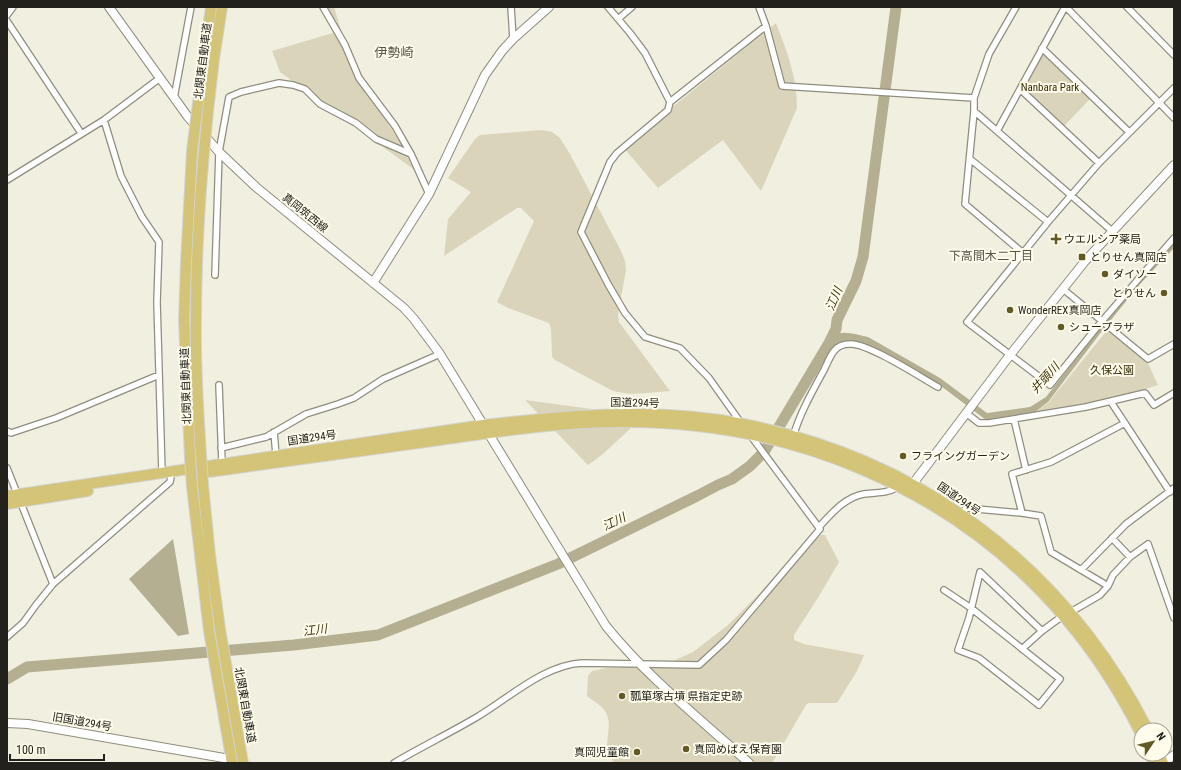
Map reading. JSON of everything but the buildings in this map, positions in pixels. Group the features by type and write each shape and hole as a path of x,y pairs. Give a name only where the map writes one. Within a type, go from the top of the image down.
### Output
{"highway":[{"name":"北関東自動車道","path":"211,7 192,151 184,321 192,486 209,631 228,761"},
{"name":"北関東自動車道","path":"222,7 208,111 200,205 196,320 198,412 210,555 226,667 244,763"},
{"name":"国道294号","path":"7,504 20,498 168,474 485,429 555,417 617,414 684,417 742,424 766,434"},
{"name":"国道294号","path":"168,474 222,463 276,455 485,429 619,422 683,424 749,434 766,434 789,438 856,458 906,487 996,551 1066,614 1102,666 1135,722"},
{"name":"国道294号","path":"789,438 906,487 962,514 985,531 1022,563 1099,651 1125,689 1144,722"},
{"name":"国道294号","path":"7,496 20,498"}],"street":[{"path":"7,15 13,7"},
{"name":"真岡筑西線","path":"109,7 174,98 220,152 256,187 404,308 419,325 440,354 606,626 639,664 749,763"},
{"path":"174,98 191,7"},
{"path":"323,7 345,45 359,78 383,109 411,154 429,194"},
{"path":"511,7 513,39"},
{"path":"373,283 429,194 486,75 502,51 513,39 549,7"},
{"path":"608,7 644,53 670,102"},
{"path":"618,19 632,7"},
{"path":"759,7 766,26 782,86 974,98"},
{"path":"1016,7 989,54 974,98 965,204 1023,253"},
{"path":"997,131 1066,7 1174,118"},
{"path":"1127,7 1174,55"},
{"path":"7,21 82,133"},
{"path":"766,26 670,102 668,110 662,116 616,153 610,162 581,232 608,284 630,319 645,337 680,348 709,378 819,528"},
{"path":"1042,48 1129,132"},
{"path":"7,180 104,120 160,78"},
{"path":"215,275 220,152 229,97 241,92 279,83 293,85 305,90 320,104 356,124 376,139 411,154"},
{"path":"1174,88 1099,164 1048,222 967,322 1050,385 1102,320 1174,238"},
{"path":"1020,89 1099,164"},
{"path":"974,111 1112,232"},
{"path":"7,636 23,623 53,584 170,482 159,375 157,302 159,242 142,217 121,176 104,120"},
{"path":"970,159 1048,222"},
{"path":"394,763 478,716 551,671 575,664 699,665 726,640 835,510 848,500 863,494 889,492 906,487 976,401 1010,355 1063,289 1112,232 1174,165"},
{"path":"1063,289 1148,359 1174,344"},
{"path":"789,438 834,351 842,345 858,344 938,386"},
{"path":"221,448 266,437 306,414 354,398 383,380 440,354"},
{"path":"7,431 11,433 56,418 159,375"},
{"path":"219,385 222,463"},
{"path":"967,412 979,422 989,423 1086,407 1146,393 1154,405 1174,393"},
{"path":"1081,570 1126,524 1172,490 1111,402"},
{"path":"1014,419 1026,470"},
{"path":"1022,513 1012,474 1051,462 1125,423"},
{"path":"274,432 276,455"},
{"path":"7,468 53,584"},
{"path":"962,514 966,508 1041,516 1051,552 1108,586"},
{"path":"1112,538 1130,557"},
{"path":"1022,649 1042,631 1066,614 1100,596 1108,586 1113,575 1130,557 1148,544 1174,618"},
{"path":"944,590 971,608 1060,679 1039,705 979,658 958,650 969,618 971,608 980,572 1042,631"},
{"name":"旧国道294号","path":"7,724 28,724 228,761"},
{"path":"1163,763 1174,755"}],"green space":[{"path":"328,7 334,7 349,56 378,108 420,174 280,72 272,51 336,32"},
{"path":"776,23 793,75 797,97 797,108 761,191 723,140 658,188 623,147"},
{"name":"Nanbara Park","path":"1046,55 1091,98 1064,126 1026,91 1024,86 1041,56"},
{"path":"542,130 552,132 560,138 621,251 625,261 626,270 618,315 619,322 670,391 633,394 611,390 552,357 551,329 549,323 508,308 497,302 534,221 521,208 517,208 444,256 448,219 471,192 448,178 475,139 480,135"},
{"name":"久保公園","path":"1108,329 1147,361 1158,385 1085,409 1034,413 1048,403"},
{"path":"525,400 644,416 603,454 588,465"},
{"path":"821,535 825,535 839,562 794,635 794,640 804,644 864,655 857,671 837,703 809,703 806,705 772,763 615,763 610,758 608,752 607,746 609,726 605,710 587,696 588,676 592,671 606,668 656,665 673,661 693,652 728,625 797,552"}],"shaded area":[{"path":"1174,243 1174,248 1140,284 1048,402 1035,412 986,420 937,383 858,340 844,341 831,348 838,335 854,334 868,337 940,378 987,413 1030,407 1046,397 1121,302"},
{"path":"173,539 189,634 178,636 129,579"}],"waterway":[{"name":"江川","path":"7,679 27,667 294,645 378,635 558,564 732,479 750,466 764,452 829,343 836,329 837,320 856,281 863,257 896,7"},
{"name":"井頭川","path":"835,340 845,338 876,348"}],"tunnel":[{"path":"226,759 250,763"}],"place":[{"name":"ウエルシア薬局","path":"1056,239"},
{"name":"とりせん真岡店","path":"1082,257"},
{"name":"ダイソー","path":"1105,274"},
{"name":"とりせん","path":"1164,293"},
{"name":"WonderREX真岡店","path":"1010,310"},
{"name":"シュープラザ","path":"1061,327"},
{"name":"フライングガーデン","path":"903,456"},
{"name":"瓢箪塚古墳 県指定史跡","path":"622,696"},
{"name":"真岡めばえ保育園","path":"686,749"},
{"name":"真岡児童館","path":"637,752"}],"district":[{"name":"伊勢崎","path":"394,52"},
{"name":"下高間木二丁目","path":"991,256"}]}
